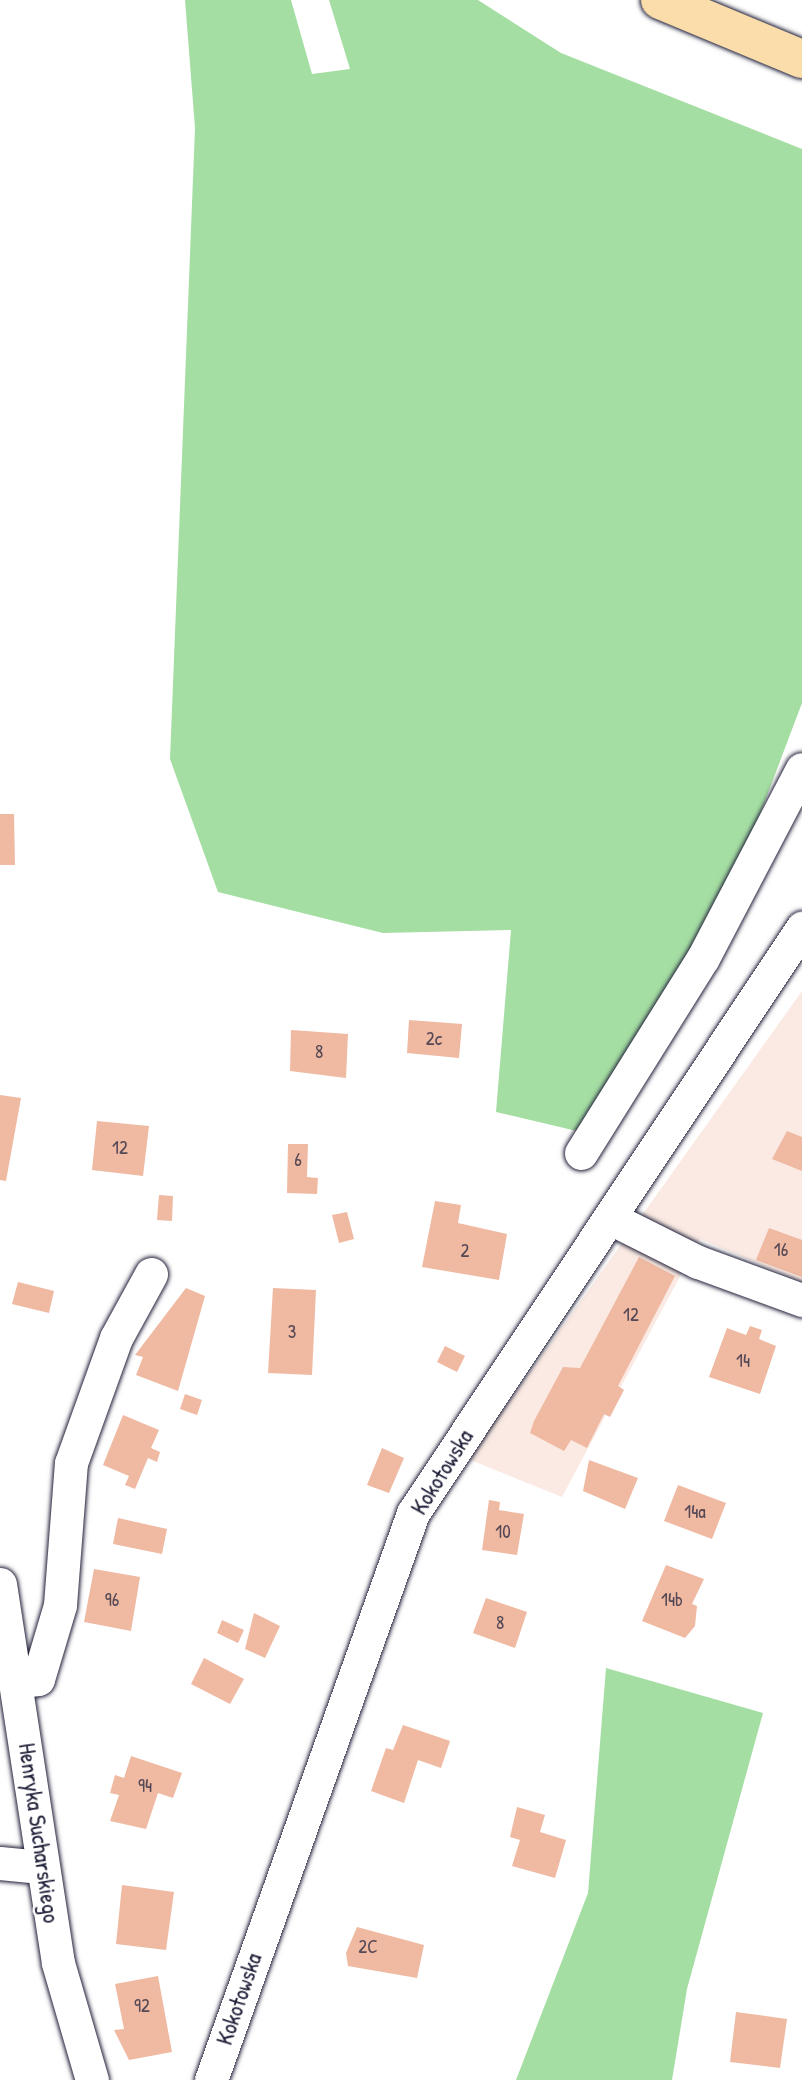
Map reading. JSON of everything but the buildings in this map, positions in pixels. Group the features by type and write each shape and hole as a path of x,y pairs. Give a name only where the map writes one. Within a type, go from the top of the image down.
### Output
{"highway":[{"path":"660,0 802,59"}],"street":[{"path":"581,1153 703,958 802,769"},
{"name":"Kokotowska","path":"211,2080 414,1513 612,1219 802,928"},
{"path":"612,1219 698,1262 802,1300"},
{"path":"20,1681 38,1679 60,1605 71,1463 116,1338 151,1274"},
{"name":"Henryka Sucharskiego","path":"0,1584 20,1681 41,1867 58,1963 92,2080"},
{"path":"0,1863 41,1867"}],"shaded area":[{"path":"802,991 802,1282 700,1239 562,1497 468,1459"}],"green space":[{"path":"185,0 291,0 312,74 350,69 329,0 478,0 561,53 802,149 802,703 754,830 706,929 581,1132 496,1112 511,930 383,933 218,892 170,759 195,128"},
{"path":"606,1668 763,1713 687,1989 672,2080 516,2080 588,1893"}]}
